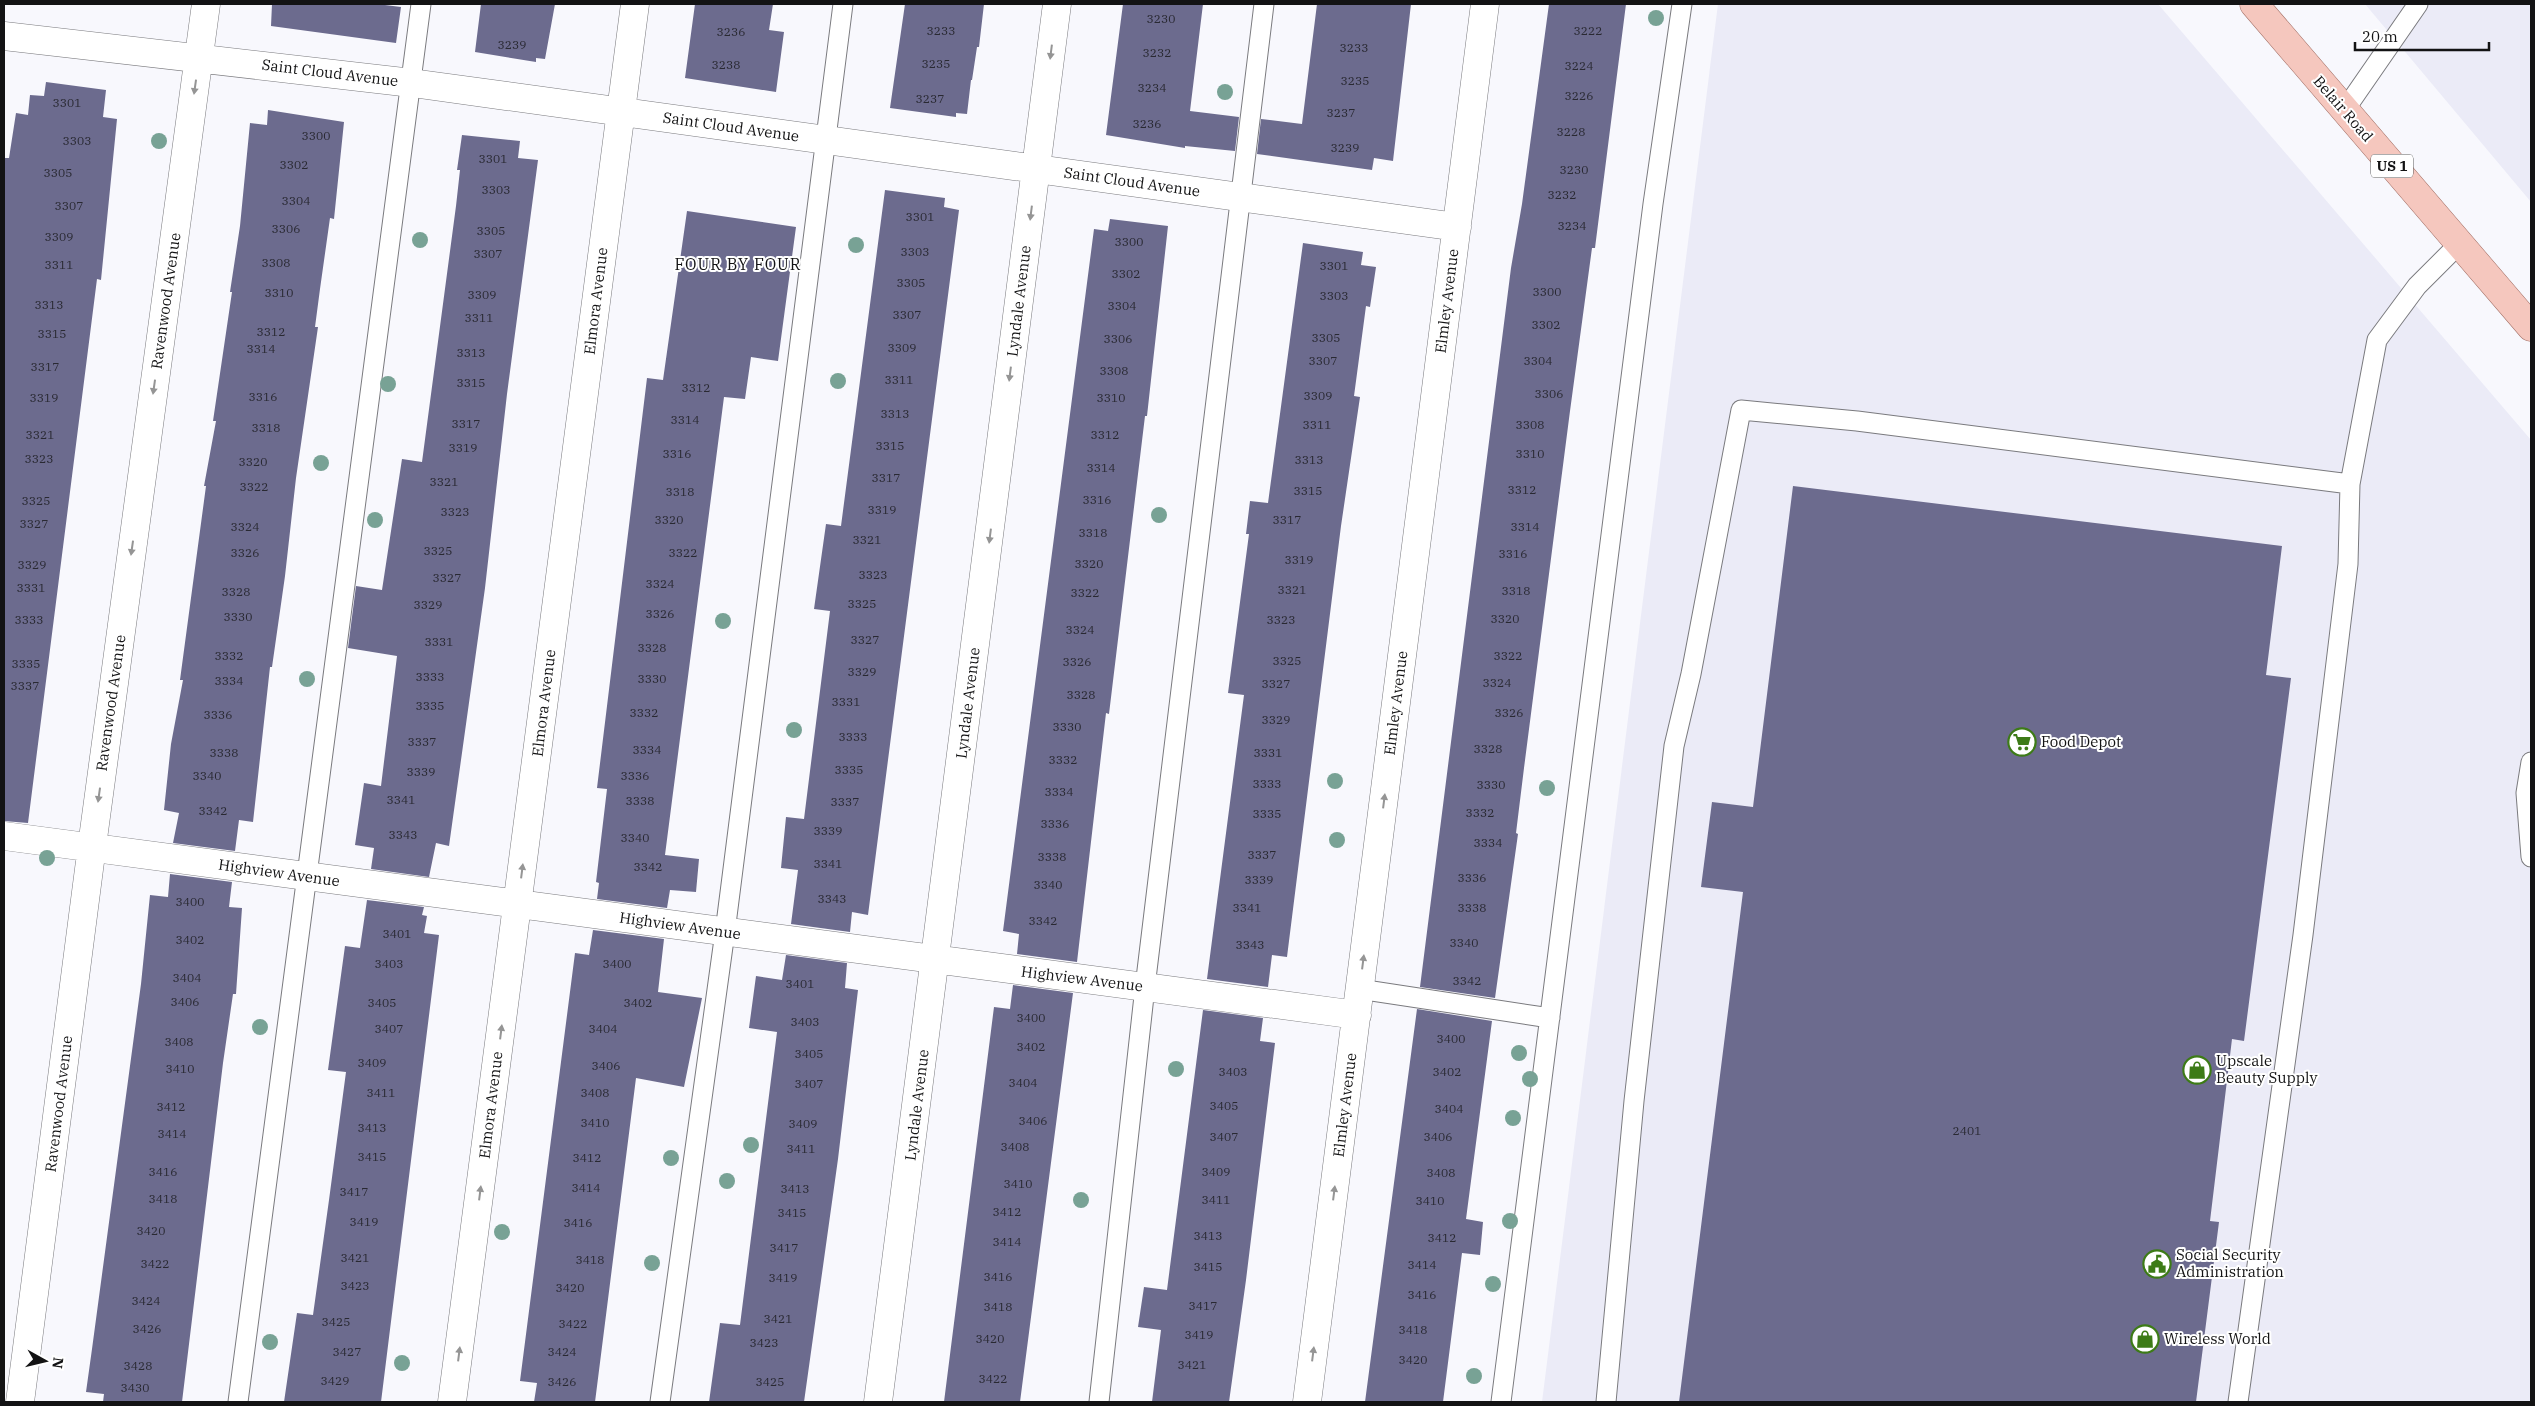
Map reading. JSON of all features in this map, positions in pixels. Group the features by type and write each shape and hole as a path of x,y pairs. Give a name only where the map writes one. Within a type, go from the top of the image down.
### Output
{"main road":[{"name":"Belair Road","path":"2254,4 2531,327"}],"street":[{"name":"Ravenwood Avenue","path":"20,1402 92,846 206,4"},
{"name":"Elmora Avenue","path":"452,1402 635,4"},
{"name":"Lyndale Avenue","path":"878,1402 1058,4"},
{"name":"Elmley Avenue","path":"1307,1402 1485,4"},
{"name":"Saint Cloud Avenue","path":"4,36 412,83 1457,227"},
{"name":"Highview Avenue","path":"4,836 92,846 307,877 1145,987 1358,1002"}],"lane":[{"path":"238,1402 421,4"},
{"path":"660,1402 725,932 843,4"},
{"path":"1100,1402 1145,987 1264,4"},
{"path":"1502,1402 1653,204 1682,4"},
{"path":"2344,111 2418,4"},
{"path":"2238,1402 2306,902 2348,564 2350,484 2377,340 2417,286 2460,244"},
{"path":"1606,1402 1634,1101 1674,746 1691,674 1741,410 1857,421 2129,458 2350,484"},
{"path":"2531,762 2526,792 2531,857"},
{"path":"1358,1002 1550,1018"}],"shaded area":[{"path":"1718,4 2158,4 2531,440 2531,1402 1542,1402"},
{"path":"2365,4 2531,4 2531,202"}],"building":[{"path":"272,4 377,4 401,7 396,43 271,26"},
{"path":"481,4 555,4 545,59 536,58 536,62 475,52"},
{"path":"695,4 773,4 769,30 784,32 776,92 685,78"},
{"path":"905,4 984,4 979,47 977,47 971,80 967,114 956,113 956,117 890,108"},
{"path":"1123,4 1203,4 1190,111 1239,117 1235,151 1185,146 1185,148 1106,135"},
{"path":"1317,4 1411,4 1393,161 1374,158 1372,170 1257,154 1261,119 1302,124"},
{"path":"1549,4 1626,4 1595,248 1592,248 1570,411 1516,833 1518,834 1495,998 1420,987 1511,268 1522,204"},
{"path":"46,82 106,90 103,117 117,119 101,280 97,279 28,823 4,821 4,158 9,158 16,113 28,115 30,95 44,96"},
{"path":"268,110 344,122 334,219 330,218 315,327 318,327 296,478 285,576 272,667 270,667 253,822 239,820 235,851 173,843 179,813 164,810 171,744 183,680 180,680 206,486 204,486 216,421 213,421 232,292 230,292 240,226 250,123 267,125"},
{"path":"462,135 520,141 518,158 538,160 507,394 485,588 449,846 436,843 429,877 371,869 374,848 355,845 364,783 381,786 397,656 348,648 356,586 382,590 402,459 422,462 456,206 460,170 457,170"},
{"path":"885,190 945,198 944,207 959,210 868,915 852,912 850,932 791,924 798,870 781,868 786,817 804,819 830,611 814,609 826,524 841,526"},
{"path":"687,211 796,227 778,361 751,357 745,399 724,397 665,855 699,859 696,892 670,890 667,908 597,899 599,883 596,882 607,789 597,788 647,378 663,380"},
{"path":"1110,219 1168,226 1147,416 1145,416 1109,714 1106,713 1077,962 1017,954 1019,934 1003,931 1094,229 1108,231"},
{"path":"1303,243 1363,252 1361,265 1376,267 1370,307 1366,306 1354,396 1360,397 1341,526 1287,957 1272,955 1268,987 1207,979 1244,695 1228,693 1249,534 1246,534 1250,501 1268,503"},
{"path":"1793,486 2282,546 2266,675 2291,678 2244,1041 2232,1039 2210,1221 2219,1222 2196,1402 1679,1402 1743,892 1701,887 1712,802 1753,807"},
{"path":"170,874 232,882 229,907 242,908 236,994 233,994 223,1063 182,1402 103,1402 104,1394 86,1392 141,984 150,895 168,897"},
{"path":"367,900 424,907 422,915 427,916 424,933 439,935 381,1402 284,1402 297,1313 313,1315 346,1072 328,1070 345,946 360,948"},
{"path":"593,930 664,939 658,992 702,998 684,1087 636,1078 595,1402 534,1402 537,1383 520,1381 575,953 589,955"},
{"path":"786,955 847,963 845,988 858,990 838,1159 804,1402 709,1402 720,1323 740,1325 777,1032 749,1028 756,976 782,980"},
{"path":"1013,985 1073,993 1020,1402 944,1402 994,1007 1010,1009"},
{"path":"1417,1009 1492,1021 1466,1219 1483,1222 1480,1255 1462,1253 1443,1402 1365,1402"},
{"path":"1203,1010 1263,1018 1260,1041 1275,1043 1246,1280 1229,1402 1152,1402 1161,1330 1138,1327 1144,1287 1167,1290"}],"place":[{"name":"Food Depot","path":"2022,742"},
{"name":"Upscale Beauty Supply","path":"2197,1070"},
{"name":"Social Security Administration","path":"2157,1264"},
{"name":"Wireless World","path":"2145,1339"}],"district":[{"name":"FOUR BY FOUR","path":"738,264"}]}
